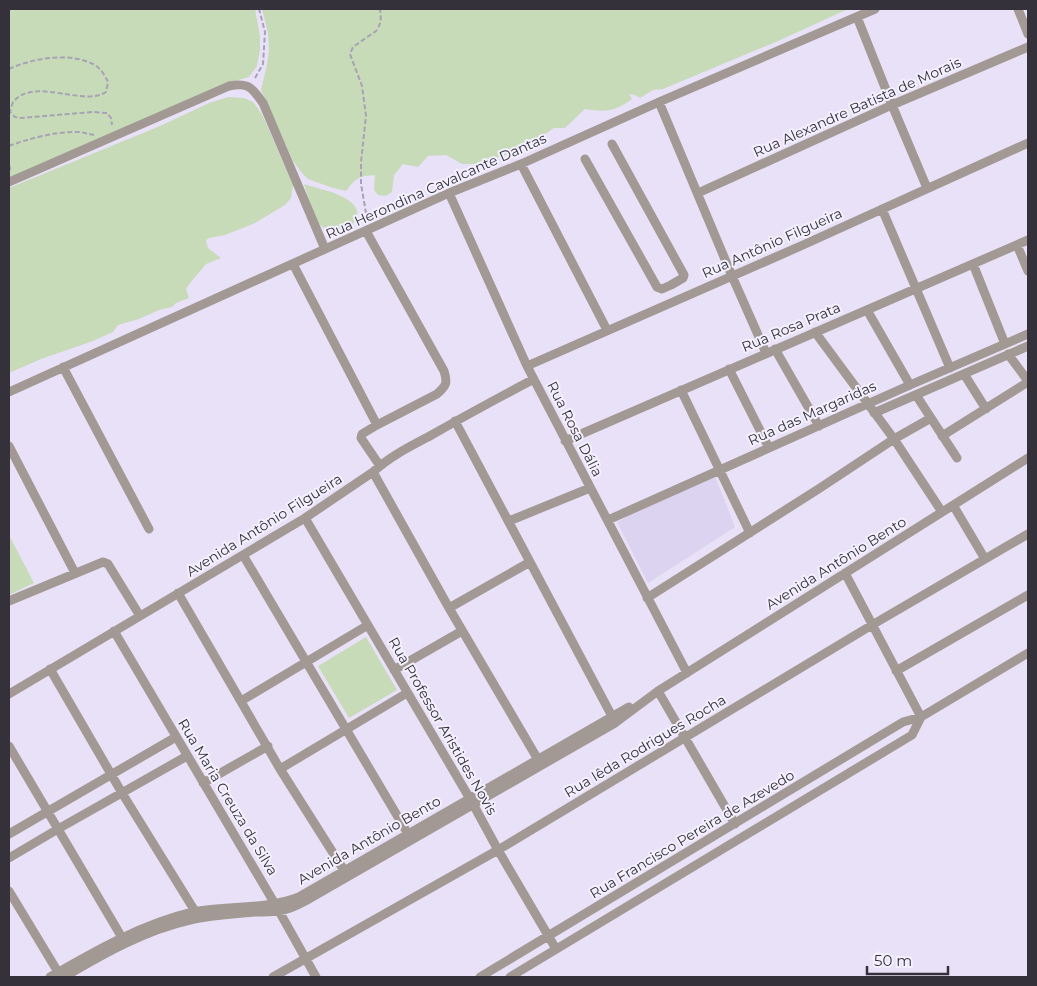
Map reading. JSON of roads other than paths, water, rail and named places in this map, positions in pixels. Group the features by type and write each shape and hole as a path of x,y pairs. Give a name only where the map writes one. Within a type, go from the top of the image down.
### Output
{"street":[{"name":"Rua Herondina Cavalcante Dantas","path":"9,392 449,194 875,9"},
{"path":"1018,9 1028,34"},
{"path":"856,17 927,188"},
{"name":"Rua Alexandre Batista de Morais","path":"698,193 892,105 1028,47"},
{"path":"9,182 229,86 240,84 249,86 263,103 325,249"},
{"path":"660,102 766,353"},
{"name":"Rua Antônio Filgueira","path":"527,366 1028,143"},
{"path":"585,159 656,287 662,289 671,285 683,278 684,275 612,144"},
{"path":"521,164 607,330"},
{"name":"Rua Rosa Dália","path":"449,194 527,366 686,673"},
{"path":"882,209 950,368"},
{"path":"366,231 444,370 446,384 437,394 363,433 361,438 449,608 539,762"},
{"name":"Rua Rosa Prata","path":"565,441 1028,240"},
{"path":"1017,245 1028,271"},
{"path":"293,264 377,425"},
{"path":"973,264 1005,344"},
{"path":"671,285 680,299"},
{"path":"866,310 910,385"},
{"path":"815,332 894,439 942,512"},
{"name":"Rua das Margaridas","path":"608,520 1028,334"},
{"name":"Rua das Margaridas","path":"874,412 1028,346"},
{"path":"775,349 819,426"},
{"path":"942,436 1028,382 1008,354"},
{"path":"63,367 149,528"},
{"path":"729,369 769,448"},
{"path":"964,374 986,409"},
{"name":"Avenida Antônio Filgueira","path":"9,694 305,518 391,458 534,379"},
{"path":"681,390 750,532"},
{"path":"916,395 957,458"},
{"path":"648,598 894,439 931,418"},
{"path":"455,421 614,719"},
{"path":"9,446 75,573"},
{"name":"Avenida Antônio Bento","path":"62,975 124,941 197,915 290,908 307,900 347,874 614,719 1028,458"},
{"path":"508,521 590,488"},
{"path":"953,505 985,559"},
{"name":"Rua Professor Aristides Novis","path":"305,518 472,801 556,950"},
{"name":"Rua Iêda Rodrigues Rocha","path":"273,977 498,850 1028,534"},
{"path":"243,555 410,837"},
{"path":"9,601 101,562 107,563 140,616"},
{"path":"449,608 530,562"},
{"path":"845,573 920,717"},
{"path":"178,593 280,769 347,874"},
{"path":"896,671 1028,595"},
{"path":"241,701 368,626"},
{"path":"394,670 462,631"},
{"name":"Rua Maria Creuza da Silva","path":"114,632 316,977"},
{"name":"Rua Francisco Pereira de Azevedo","path":"480,977 903,722 920,717 1028,653"},
{"path":"50,669 122,793 197,915"},
{"path":"658,691 735,824"},
{"path":"280,769 407,693"},
{"name":"Rua Francisco Pereira de Azevedo","path":"510,977 912,735 920,717"},
{"path":"9,834 176,737"},
{"path":"9,746 124,941"},
{"path":"202,783 268,746"},
{"path":"9,858 187,756"},
{"path":"9,891 62,975"}]}
